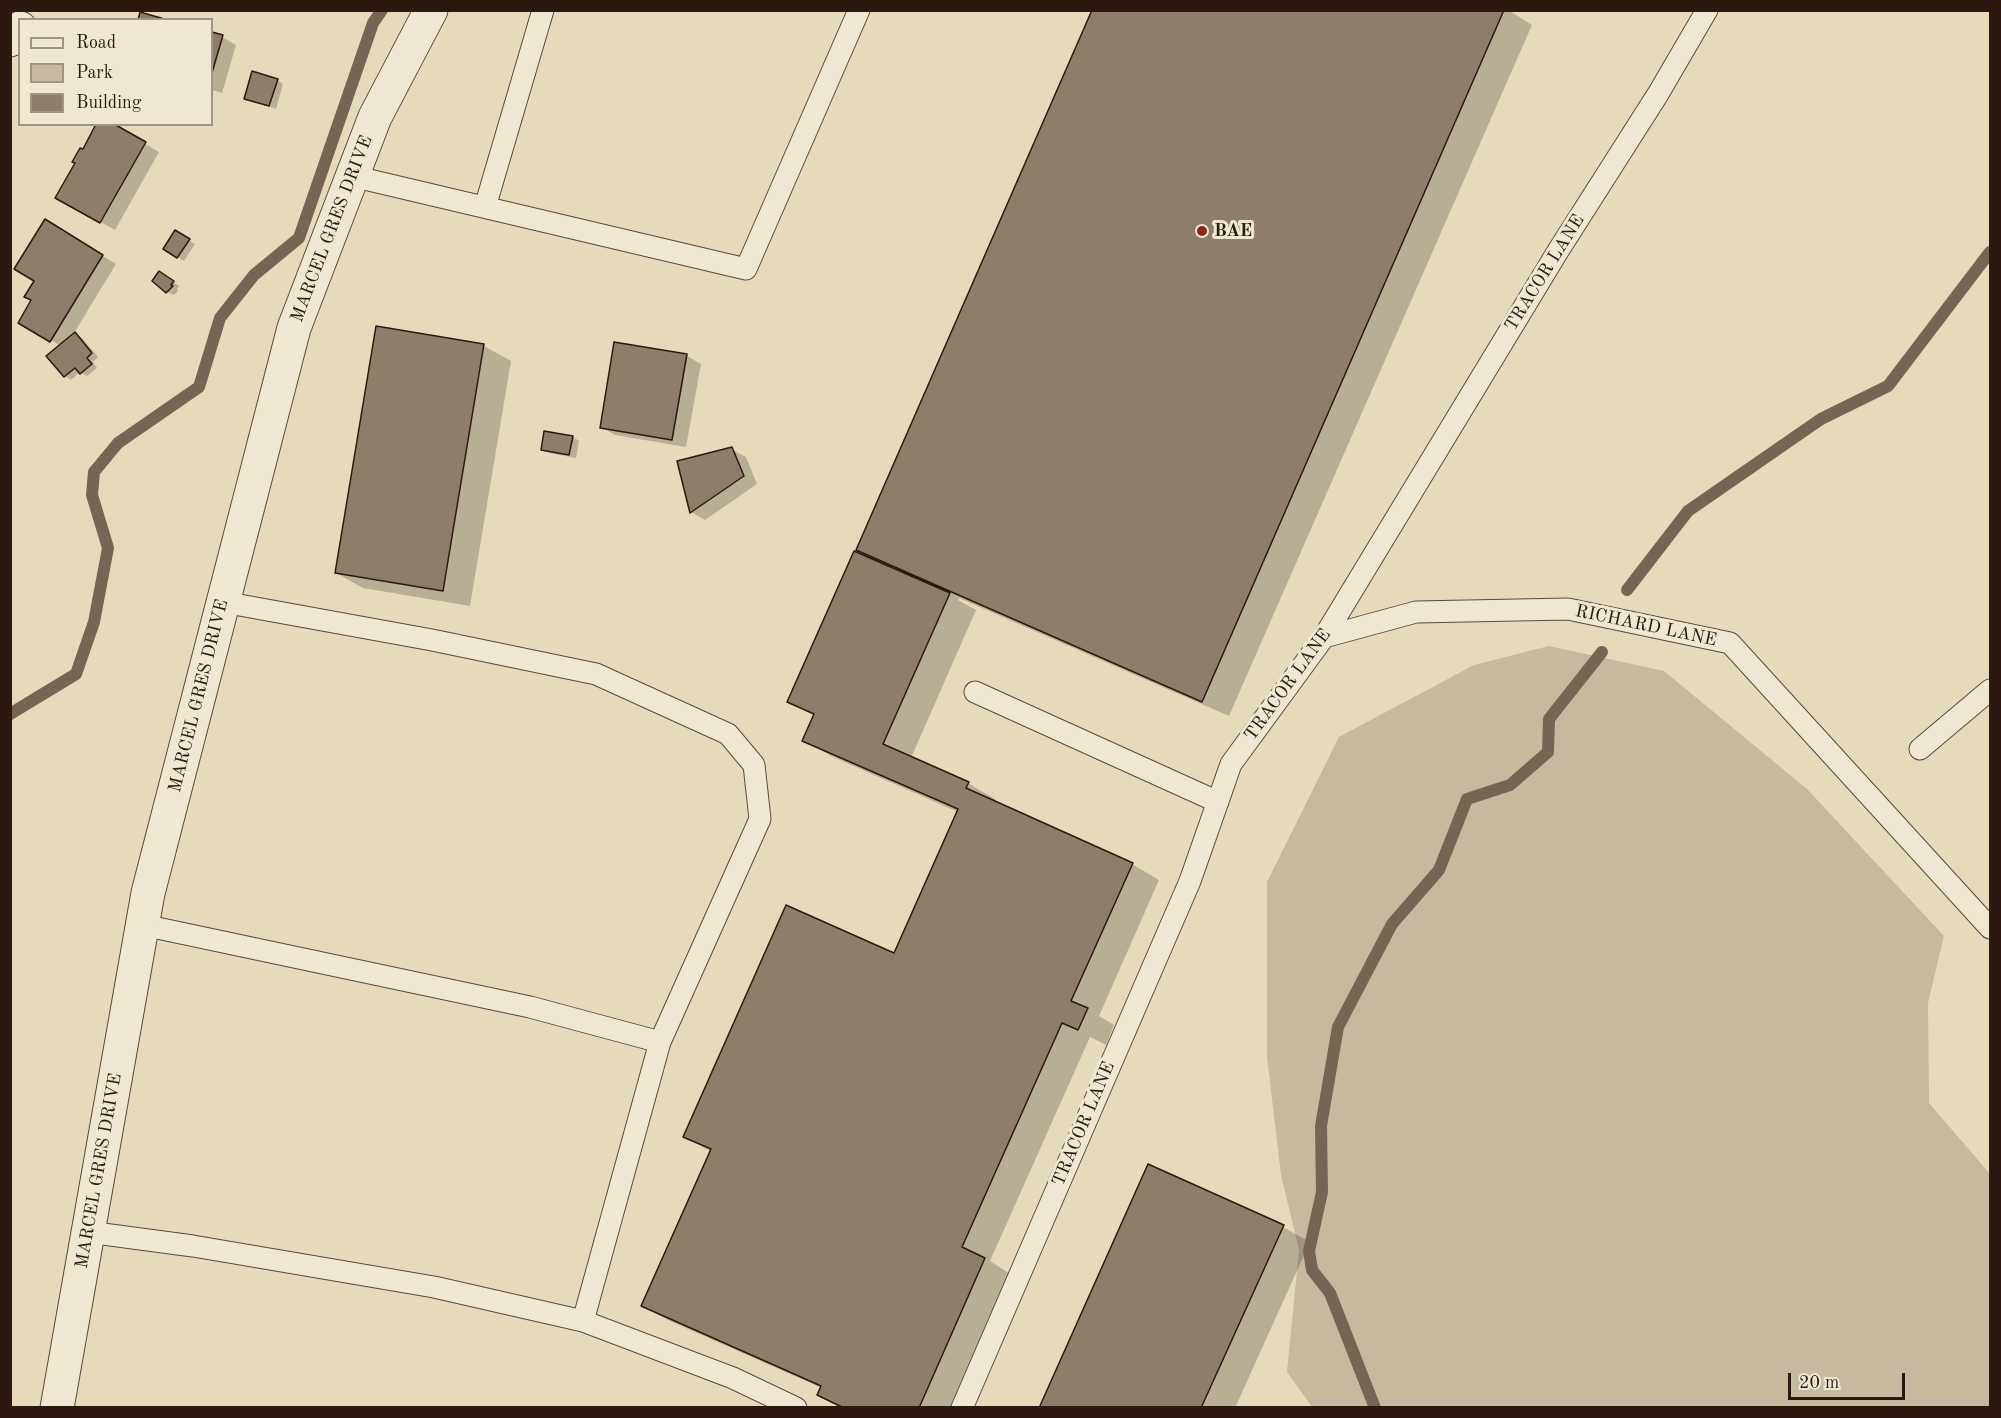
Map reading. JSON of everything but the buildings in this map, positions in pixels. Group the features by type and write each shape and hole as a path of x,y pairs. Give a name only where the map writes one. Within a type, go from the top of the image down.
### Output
{"street":[{"name":"MARCEL GRES DRIVE","path":"57,1407 148,892 294,328 375,117 431,10"}],"lane":[{"path":"485,207 543,10"},
{"path":"352,176 746,269 859,10"},
{"name":"TRACOR LANE","path":"962,1407 1190,880 1231,764 1324,637 1552,261 1658,94 1707,10"},
{"path":"223,602 422,638 596,674 728,734 754,765 760,819 660,1042 583,1322"},
{"name":"RICHARD LANE","path":"1324,637 1416,612 1568,609 1730,643 1990,928"},
{"path":"1920,749 1990,690"},
{"path":"975,692 1218,802"},
{"path":"143,925 530,1007 660,1042"},
{"path":"88,1232 194,1246 434,1287 583,1322 733,1378 796,1407"}],"green space":[{"path":"1549,646 1664,671 1807,789 1944,936 1928,1003 1929,1103 1990,1174 1990,1407 1312,1407 1287,1372 1299,1250 1281,1175 1267,1057 1267,882 1339,737 1474,665"}],"waterway":[{"path":"10,714 76,674 94,622 108,548 92,495 94,472 118,443 199,387 220,318 254,275 299,238 373,23 382,10"},
{"path":"1627,590 1688,511 1821,419 1888,386 1990,252"},
{"path":"1375,1408 1330,1293 1312,1270 1309,1251 1322,1192 1321,1126 1338,1027 1392,924 1439,870 1467,799 1510,785 1548,752 1549,719 1602,652"}],"place":[{"name":"BAE","path":"1202,231"}]}
